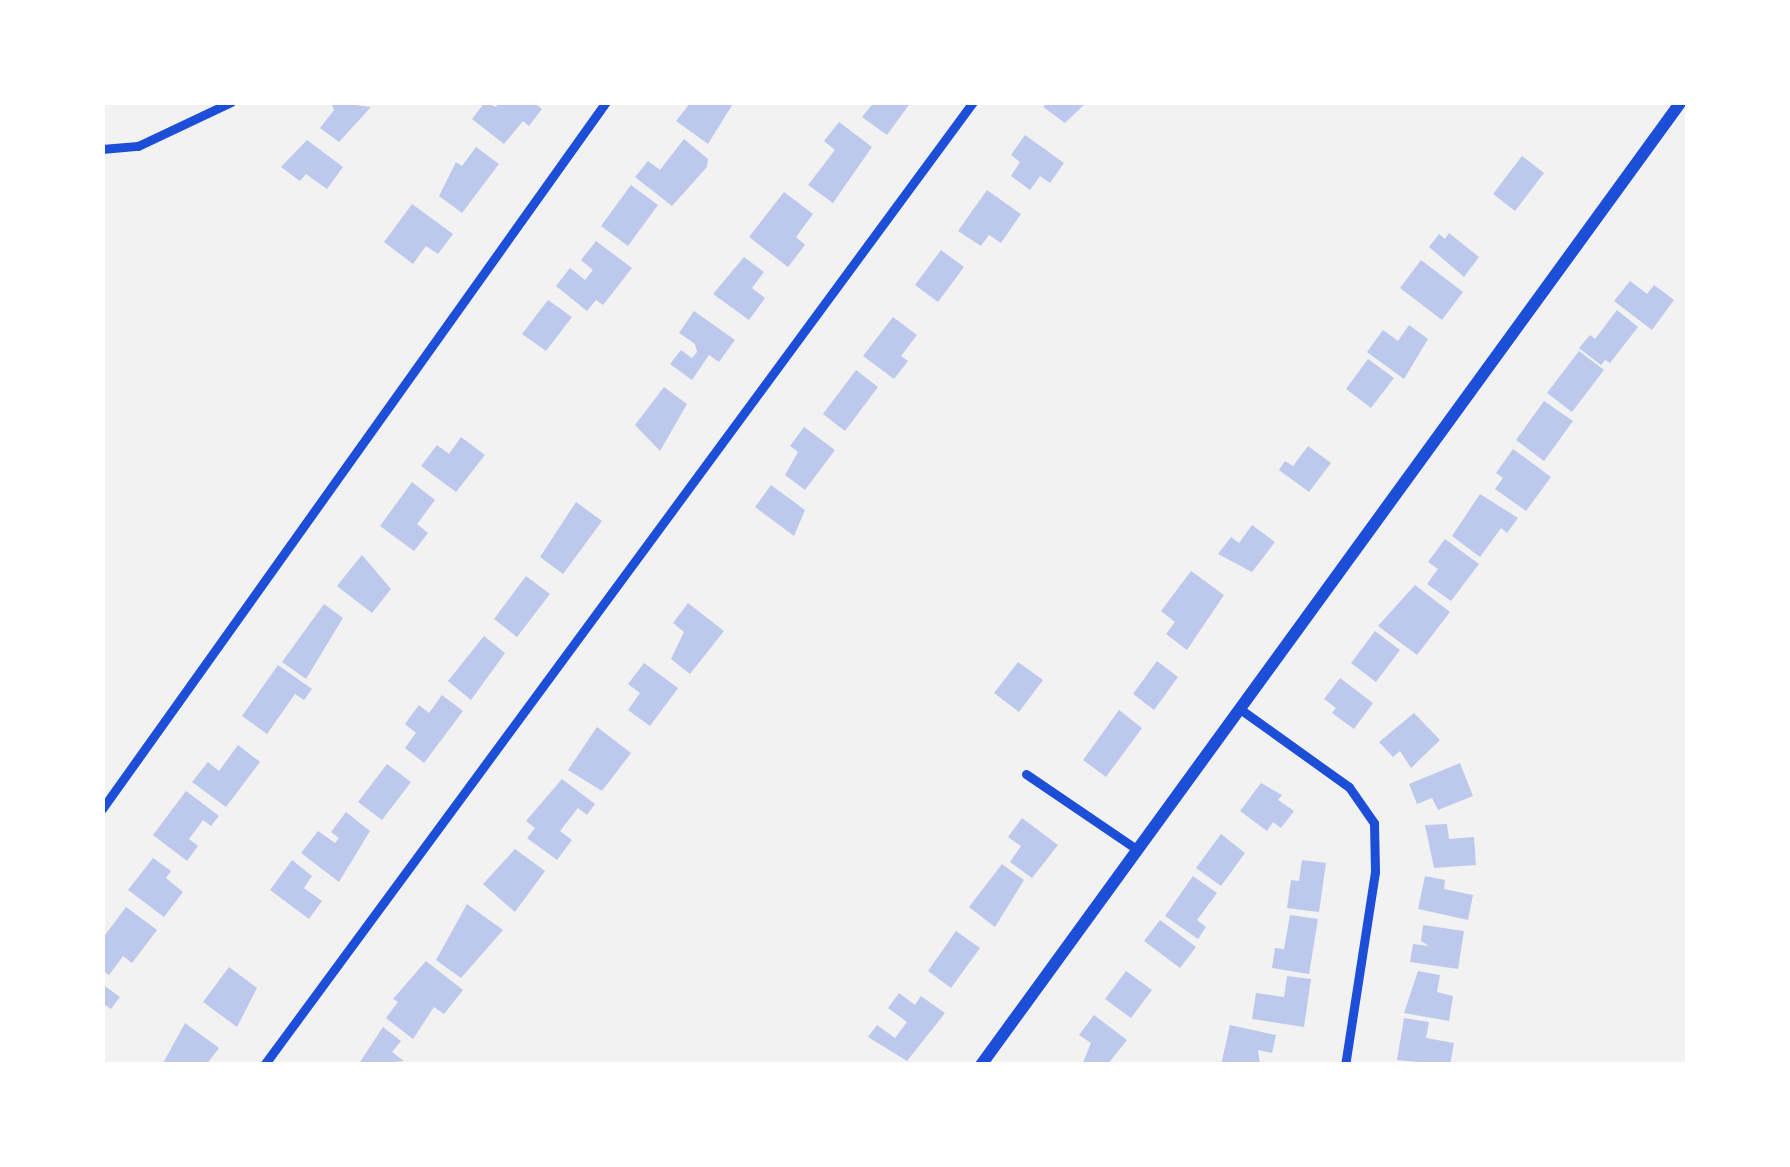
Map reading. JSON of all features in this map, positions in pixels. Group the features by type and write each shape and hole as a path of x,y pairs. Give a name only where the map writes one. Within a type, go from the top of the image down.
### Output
{"street":[{"path":"102,149 138,146 231,102"},
{"path":"102,808 606,102"},
{"path":"264,1065 973,102"},
{"path":"981,1065 1681,102"},
{"path":"1240,709 1349,787 1374,823 1375,872 1345,1065"},
{"path":"1026,774 1138,850"}],"building":[{"path":"331,102 371,107 339,142 320,128 334,110"},
{"path":"485,102 496,107 500,102 533,102 542,109 529,126 523,121 504,144 472,119"},
{"path":"691,102 734,102 708,144 676,121"},
{"path":"874,102 911,102 887,135 862,117"},
{"path":"1047,102 1087,102 1065,123 1043,107"},
{"path":"839,122 872,147 833,203 808,185 835,150 824,141"},
{"path":"1025,135 1064,163 1050,183 1040,176 1030,190 1011,176 1020,162 1011,155"},
{"path":"684,139 708,159 707,167 672,206 635,177 648,161 660,170"},
{"path":"307,140 343,167 327,189 306,174 300,181 281,167"},
{"path":"476,147 499,164 462,213 439,196 456,162 462,166"},
{"path":"1522,156 1544,173 1515,211 1493,194"},
{"path":"631,185 658,205 628,246 601,226"},
{"path":"987,190 1021,214 1001,243 989,235 981,246 958,231"},
{"path":"784,192 813,214 796,237 805,245 788,267 749,237"},
{"path":"412,204 453,234 438,254 426,246 413,264 384,242"},
{"path":"1449,233 1479,257 1464,277 1429,247 1439,234 1445,239"},
{"path":"596,241 632,268 603,305 596,300 587,311 556,286 570,268 585,280 593,270 581,260"},
{"path":"941,250 964,267 938,302 915,285"},
{"path":"744,257 764,272 752,288 765,298 749,320 713,294"},
{"path":"1421,260 1463,292 1442,320 1400,288"},
{"path":"1630,281 1647,294 1654,285 1674,300 1652,330 1614,301"},
{"path":"548,300 572,317 546,351 522,334"},
{"path":"1617,310 1638,327 1610,363 1605,360 1601,365 1579,348 1590,335 1595,339"},
{"path":"694,311 735,340 719,362 709,355 692,380 670,364 681,350 692,358 697,352 695,344 679,333"},
{"path":"893,317 917,335 901,356 908,361 894,379 863,356"},
{"path":"1409,325 1428,339 1404,379 1367,352 1383,330 1398,341"},
{"path":"1579,351 1604,370 1572,412 1547,393"},
{"path":"1368,359 1394,378 1371,408 1346,389"},
{"path":"856,370 878,387 845,431 823,414"},
{"path":"664,387 687,404 660,451 635,425"},
{"path":"1544,401 1573,421 1544,461 1516,440"},
{"path":"804,427 835,450 805,490 785,475 798,452 790,446"},
{"path":"461,437 485,455 456,492 421,466 437,445 449,454"},
{"path":"1308,446 1331,463 1309,492 1279,470 1285,461 1293,466"},
{"path":"1513,449 1551,477 1526,511 1495,489 1503,478 1496,473"},
{"path":"412,482 435,500 417,524 428,533 414,551 380,526"},
{"path":"771,485 805,510 794,536 755,507"},
{"path":"1480,494 1518,518 1507,533 1501,528 1480,557 1452,536"},
{"path":"576,502 602,521 563,574 540,557"},
{"path":"1252,525 1275,542 1252,572 1218,554 1231,537 1239,543"},
{"path":"1445,539 1479,564 1451,601 1427,584 1438,569 1428,562"},
{"path":"362,555 391,589 372,613 337,586"},
{"path":"1191,571 1224,595 1187,650 1166,634 1175,622 1161,611"},
{"path":"526,576 550,594 517,637 494,619"},
{"path":"1415,585 1450,612 1417,655 1378,626"},
{"path":"688,603 724,631 690,674 671,659 684,632 673,623"},
{"path":"324,604 343,618 306,679 282,662"},
{"path":"1375,631 1400,650 1376,682 1351,663"},
{"path":"484,636 505,653 471,700 448,681"},
{"path":"1157,661 1178,677 1154,710 1133,694"},
{"path":"1018,662 1043,680 1019,712 994,693"},
{"path":"644,663 678,688 650,726 628,710 640,693 628,684"},
{"path":"278,665 312,689 304,700 295,694 267,734 242,716"},
{"path":"1340,678 1373,703 1354,729 1332,713 1336,708 1324,699"},
{"path":"442,695 463,711 424,763 405,748 416,733 405,724 419,705 429,713"},
{"path":"1119,710 1142,728 1106,777 1083,760"},
{"path":"1414,713 1440,740 1411,768 1400,751 1393,757 1379,742"},
{"path":"597,727 631,753 602,791 568,770"},
{"path":"238,745 260,762 226,807 192,782 208,762 219,771"},
{"path":"1460,763 1473,796 1438,810 1432,798 1417,804 1409,784"},
{"path":"387,764 411,782 382,820 358,802"},
{"path":"562,779 595,804 587,815 578,808 560,831 572,840 557,860 527,838 535,828 526,821"},
{"path":"1261,783 1282,795 1278,800 1294,811 1281,828 1273,822 1267,831 1240,811"},
{"path":"186,791 219,816 211,826 203,820 189,839 198,846 187,861 153,835"},
{"path":"346,812 370,831 339,882 301,853 318,831 335,843 339,838 331,832"},
{"path":"1022,818 1058,845 1032,878 1010,862 1021,846 1008,837"},
{"path":"1447,824 1449,839 1474,837 1476,865 1434,868 1425,825"},
{"path":"1221,834 1245,853 1221,886 1196,868"},
{"path":"515,849 545,871 515,912 483,884"},
{"path":"153,858 171,871 166,878 183,892 164,917 128,890"},
{"path":"292,860 312,876 304,888 322,901 309,919 270,890"},
{"path":"1302,860 1326,863 1319,912 1287,908 1291,880 1299,881"},
{"path":"1002,864 1024,880 995,927 969,907"},
{"path":"1193,876 1217,893 1197,920 1206,927 1198,939 1165,916"},
{"path":"1425,876 1445,880 1444,889 1473,895 1468,920 1418,909"},
{"path":"467,904 503,930 461,978 436,960"},
{"path":"126,907 157,930 132,963 123,956 109,975 102,970 102,939"},
{"path":"1290,915 1318,919 1309,974 1272,968 1275,948 1284,949"},
{"path":"1160,920 1196,947 1180,968 1144,941"},
{"path":"1423,925 1464,931 1458,969 1410,962 1413,944 1429,946 1421,941"},
{"path":"956,931 980,948 951,988 928,971"},
{"path":"426,961 463,990 444,1014 434,1007 413,1039 386,1018 398,1002 393,999"},
{"path":"229,967 257,988 237,1027 203,1002"},
{"path":"1126,971 1152,990 1131,1018 1105,999"},
{"path":"1418,971 1440,975 1437,992 1453,996 1449,1021 1404,1013"},
{"path":"1287,976 1311,979 1304,1027 1252,1019 1256,993 1284,997"},
{"path":"102,984 120,997 111,1009 102,1003"},
{"path":"899,993 915,1005 921,996 945,1013 907,1061 868,1037 877,1025 895,1038 907,1022 888,1008"},
{"path":"1094,1015 1127,1040 1107,1065 1082,1065 1091,1043 1079,1035"},
{"path":"1404,1018 1429,1022 1426,1038 1454,1043 1450,1065 1397,1060"},
{"path":"185,1023 219,1048 206,1065 162,1065"},
{"path":"1230,1025 1276,1035 1272,1053 1258,1050 1260,1065 1221,1065"},
{"path":"383,1027 401,1041 392,1052 404,1061 358,1065"}]}
